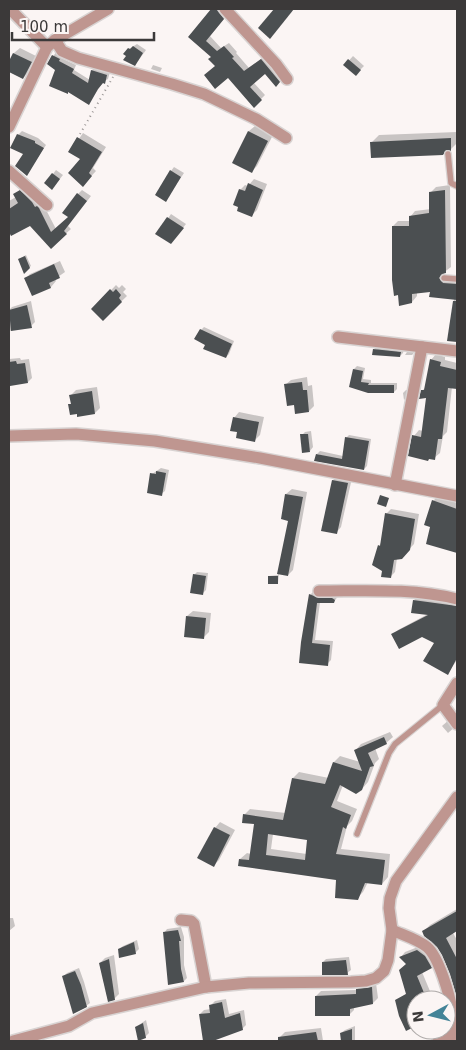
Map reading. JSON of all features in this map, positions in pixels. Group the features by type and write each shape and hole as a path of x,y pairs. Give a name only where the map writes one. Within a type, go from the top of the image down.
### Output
{"street":[{"path":"10,9 62,51 78,58 204,94 256,119 286,138"},
{"path":"10,119 51,44 108,9"},
{"path":"225,9 276,64 287,79"},
{"path":"9,171 47,205"},
{"path":"338,337 457,351"},
{"path":"395,485 422,347"},
{"path":"9,436 76,434 155,441 260,458 457,496"},
{"path":"319,591 404,591 435,594 457,599"},
{"path":"457,683 443,705 457,724"},
{"path":"13,1041 69,1026 92,1013 206,988 249,983 366,981 376,978 384,971 388,960 392,930 389,908 390,898 396,881 457,797"},
{"path":"181,920 191,921 194,924 206,988"},
{"path":"392,930 427,947 432,953 448,990"}],"lane":[{"path":"448,154 451,183 457,186"},
{"path":"444,278 457,279"},
{"path":"357,834 389,753 395,744 443,705"}],"path":[{"path":"80,134 108,83 118,69"}],"building":[{"path":"211,9 216,9 224,19 206,41 217,51 224,46 244,71 261,59 280,82 276,87 265,74 250,87 262,100 254,108 228,78 215,89 204,75 215,66 208,59 211,57 188,37"},
{"path":"274,9 294,9 270,39 258,28"},
{"path":"133,46 143,53 135,66 123,60 126,56 123,54 128,48 130,49"},
{"path":"13,53 32,62 23,79 9,72 9,61"},
{"path":"52,55 74,69 72,73 88,83 91,70 107,75 105,84 103,83 98,89 89,105 68,92 68,94 49,86 55,70 47,64"},
{"path":"348,59 361,70 356,76 343,65"},
{"path":"248,131 268,141 252,173 232,163"},
{"path":"17,134 35,141 35,143 44,148 27,176 15,166 23,154 10,148"},
{"path":"77,137 102,152 89,173 92,176 83,187 68,173 80,159 68,152"},
{"path":"451,138 451,151 446,150 443,155 371,158 370,142"},
{"path":"170,170 181,177 166,202 155,195"},
{"path":"52,173 60,179 52,190 44,183"},
{"path":"248,183 263,190 252,217 237,211 238,207 233,205 239,189 245,191"},
{"path":"20,190 35,207 39,208 51,232 68,217 62,213 77,193 87,201 64,231 67,234 51,249 30,226 11,236 9,232 9,209 18,203 13,194"},
{"path":"445,190 446,273 442,274 439,278 443,283 457,284 457,300 429,297 430,292 412,294 412,303 399,306 398,295 394,296 392,280 392,226 409,226 409,216 429,213 429,192"},
{"path":"167,217 184,228 171,244 155,234"},
{"path":"25,256 30,268 24,274 18,259"},
{"path":"54,264 60,278 49,283 51,288 32,296 24,278"},
{"path":"110,289 113,292 116,289 121,295 119,298 122,302 103,321 91,309"},
{"path":"453,301 457,301 457,342 447,341"},
{"path":"27,305 32,328 11,331 9,310"},
{"path":"200,329 232,344 226,358 203,349 205,345 194,339"},
{"path":"373,349 401,352 400,357 372,355"},
{"path":"430,359 441,362 440,366 457,370 457,389 448,388 442,439 438,439 435,460 429,459 428,461 408,456 412,435 421,437 426,398 419,399 421,390 424,390"},
{"path":"16,361 17,364 25,363 28,383 10,386 9,362"},
{"path":"353,369 363,371 361,382 369,383 368,385 394,385 394,393 368,393 349,387"},
{"path":"302,382 303,390 307,390 309,412 295,414 294,405 287,406 284,384"},
{"path":"92,391 95,414 77,417 77,414 70,415 68,404 71,404 69,395"},
{"path":"233,417 259,422 255,442 236,438 237,432 230,431"},
{"path":"300,434 308,434 310,452 302,453"},
{"path":"345,437 369,441 364,470 314,461 316,454 342,459"},
{"path":"156,471 166,473 162,496 147,493 150,473 156,474"},
{"path":"332,480 348,483 337,534 321,531"},
{"path":"285,494 303,497 288,576 277,574 288,521 281,519"},
{"path":"380,495 389,498 386,507 377,504"},
{"path":"432,500 457,509 457,553 426,544 430,527 424,525"},
{"path":"385,513 415,519 410,550 402,559 394,560 391,578 381,577 382,571 372,565 378,545 380,546"},
{"path":"193,574 206,576 203,595 190,593"},
{"path":"268,576 278,576 278,584 268,584"},
{"path":"309,594 319,598 332,598 335,600 334,603 317,603 312,643 330,645 328,666 299,663"},
{"path":"413,600 457,606 457,658 448,675 423,661 434,643 422,637 399,649 391,634 428,615 411,613"},
{"path":"186,616 206,618 204,639 184,637"},
{"path":"384,737 387,744 368,753 374,766 370,767 362,790 356,794 340,785 331,807 351,815 346,829 343,827 336,854 385,860 382,885 365,883 358,900 335,898 336,880 238,866 239,859 249,860 254,824 242,823 243,814 283,820 292,778 325,784 333,762 362,771 354,750","holes":["268,834 307,840 305,860 266,855"]},
{"path":"214,827 230,835 214,867 197,858"},
{"path":"457,911 457,931 446,938 457,959 457,998 456,990 442,955 437,947 424,936 422,931"},
{"path":"178,930 181,941 179,941 181,969 184,982 168,985 163,932"},
{"path":"134,942 136,954 119,958 118,949"},
{"path":"417,950 425,956 432,968 417,976 423,990 406,990 406,994 399,970 406,964 399,957"},
{"path":"109,959 115,1000 108,1002 99,963"},
{"path":"346,960 348,975 322,975 322,962"},
{"path":"75,971 87,1007 73,1014 62,976"},
{"path":"372,987 373,1004 350,1009 350,1016 315,1016 315,996 356,994 356,989"},
{"path":"406,994 406,1031 399,1016 395,1000"},
{"path":"222,1002 225,1018 240,1013 243,1030 213,1041 203,1041 199,1014 210,1013 209,1005"},
{"path":"143,1023 146,1038 138,1041 135,1027"},
{"path":"352,1029 352,1041 341,1041 340,1033"},
{"path":"316,1032 318,1041 278,1041 278,1037"}]}
